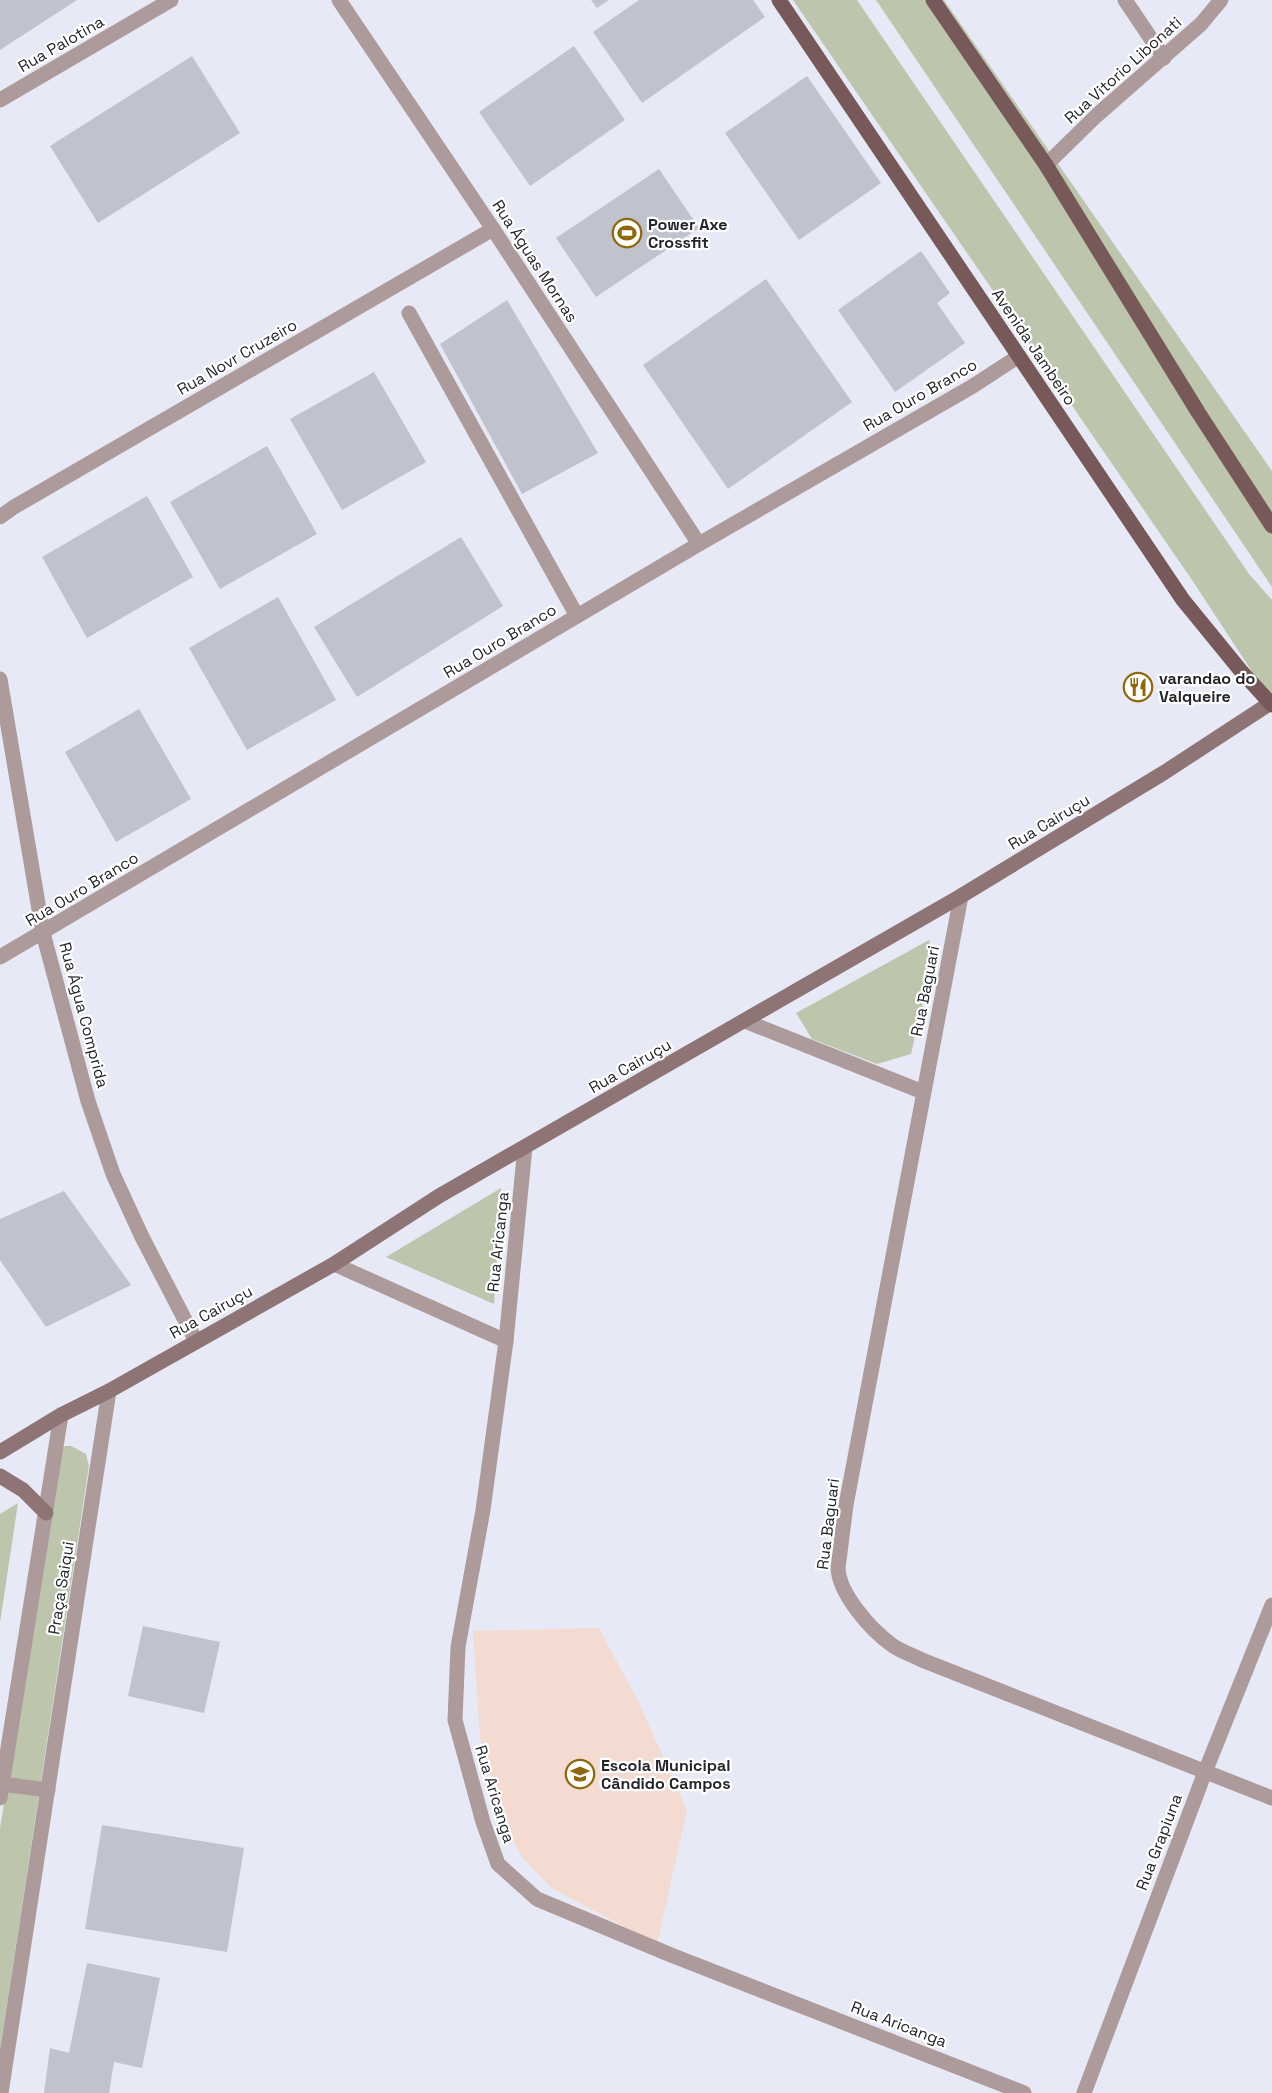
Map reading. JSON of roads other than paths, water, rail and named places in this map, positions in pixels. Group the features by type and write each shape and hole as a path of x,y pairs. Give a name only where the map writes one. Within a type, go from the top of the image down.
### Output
{"main road":[{"name":"Avenida Jambeiro","path":"779,0 1183,600 1240,671 1272,703"},
{"path":"933,0 1046,165 1204,421 1272,526"},
{"name":"Rua Cairuçu","path":"0,1452 61,1415 109,1391 334,1264 438,1196 961,896 1165,772 1272,703"},
{"path":"0,1476 23,1490 46,1513"}],"street":[{"name":"Rua Palotina","path":"0,100 171,0"},
{"name":"Rua Águas Mornas","path":"339,0 493,229 699,544"},
{"path":"1125,0 1164,58"},
{"name":"Rua Vitorio Libonati","path":"1046,165 1096,116 1201,24 1221,0"},
{"name":"Rua Novr Cruzeiro","path":"0,517 493,229"},
{"path":"409,313 577,616"},
{"name":"Rua Ouro Branco","path":"0,957 699,544 973,387 1019,356"},
{"name":"Rua Água Comprida","path":"0,679 43,933 88,1101 112,1174 196,1341"},
{"name":"Rua Baguari","path":"961,896 846,1505 838,1578 859,1613 893,1646 922,1660 1272,1798"},
{"path":"744,1021 923,1092"},
{"name":"Rua Aricanga","path":"525,1147 506,1341 483,1510 458,1647 454,1720 480,1812 498,1864 537,1899 671,1955 1024,2093"},
{"path":"334,1264 506,1341"},
{"name":"Praça Saiqui","path":"1,2093 109,1391"},
{"name":"Praça Saiqui","path":"48,1790 1,1791 61,1415"},
{"name":"Rua Grapiuna","path":"1084,2093 1205,1772 1272,1605"}],"place":[{"name":"Power Axe Crossfit","path":"627,233"},
{"name":"varandao do Valqueire","path":"1138,687"},
{"name":"Escola Municipal Cândido Campos","path":"580,1774"}]}
